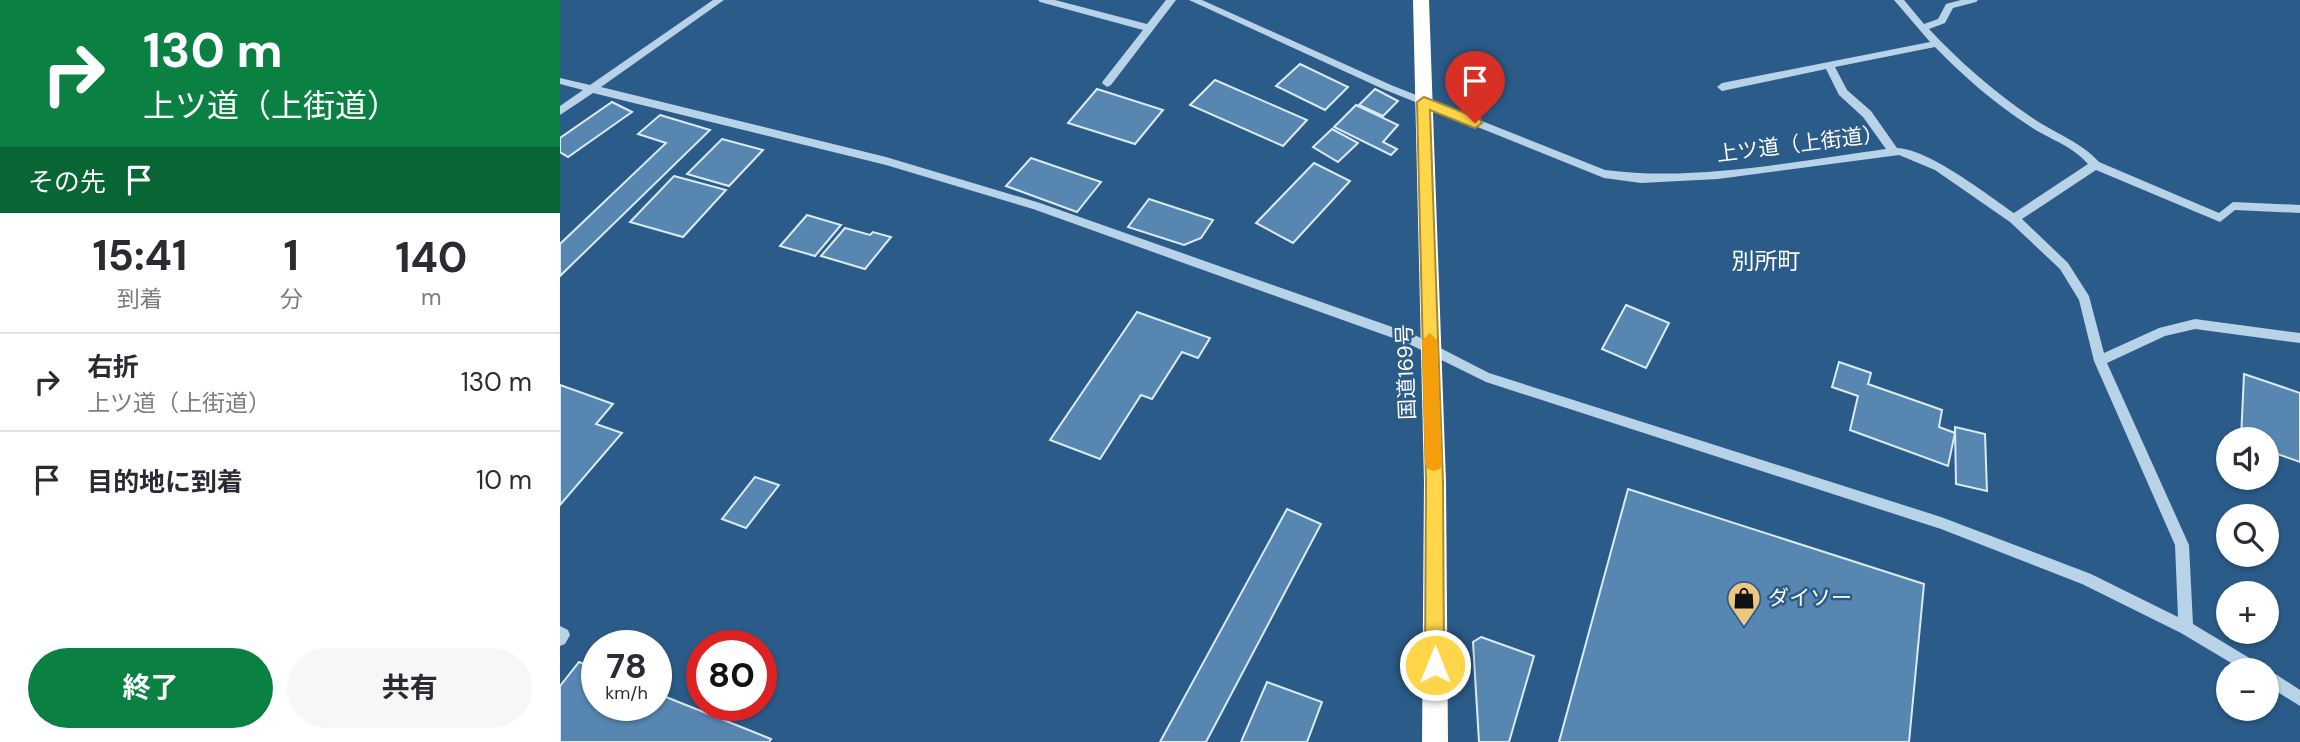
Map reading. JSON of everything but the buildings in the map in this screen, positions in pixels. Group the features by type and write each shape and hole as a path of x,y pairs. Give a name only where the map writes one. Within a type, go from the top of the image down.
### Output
{"highway":[{"name":"国道169号","path":"1421,0 1434,482 1435,742"}],"street":[{"path":"560,111 719,0"},
{"path":"1043,0 1149,28"},
{"path":"1107,83 1171,0"},
{"name":"上ツ道（上街道）","path":"1194,0 1424,102 1604,174 1641,179 1718,175 1900,151 1939,167 2014,219 2064,266 2084,299 2100,361 2182,545 2186,628"},
{"path":"1899,0 1923,28 1974,77 2031,122 2085,152 2095,165 2220,218 2233,206 2300,209"},
{"path":"1923,28 1942,22 1949,6 1973,0"},
{"path":"1722,87 1939,43"},
{"path":"1829,65 1843,92 1867,114 1894,152"},
{"path":"560,81 886,161 1037,206 1430,347 1486,377 1941,523 2086,579 2186,628 2236,658"},
{"path":"2014,219 2095,165"},
{"path":"2100,361 2163,332 2195,324 2300,338"},
{"path":"560,633 563,635 560,639"},
{"path":"2279,685 2300,699"}],"slow traffic":[{"path":"1430,340 1434,464"}],"place":[{"name":"ダイソー","path":"1744,628"}],"district":[{"name":"別所町","path":"1766,261"}],"route":[{"path":"1435,665 1434,482 1424,102 1475,123"}]}
